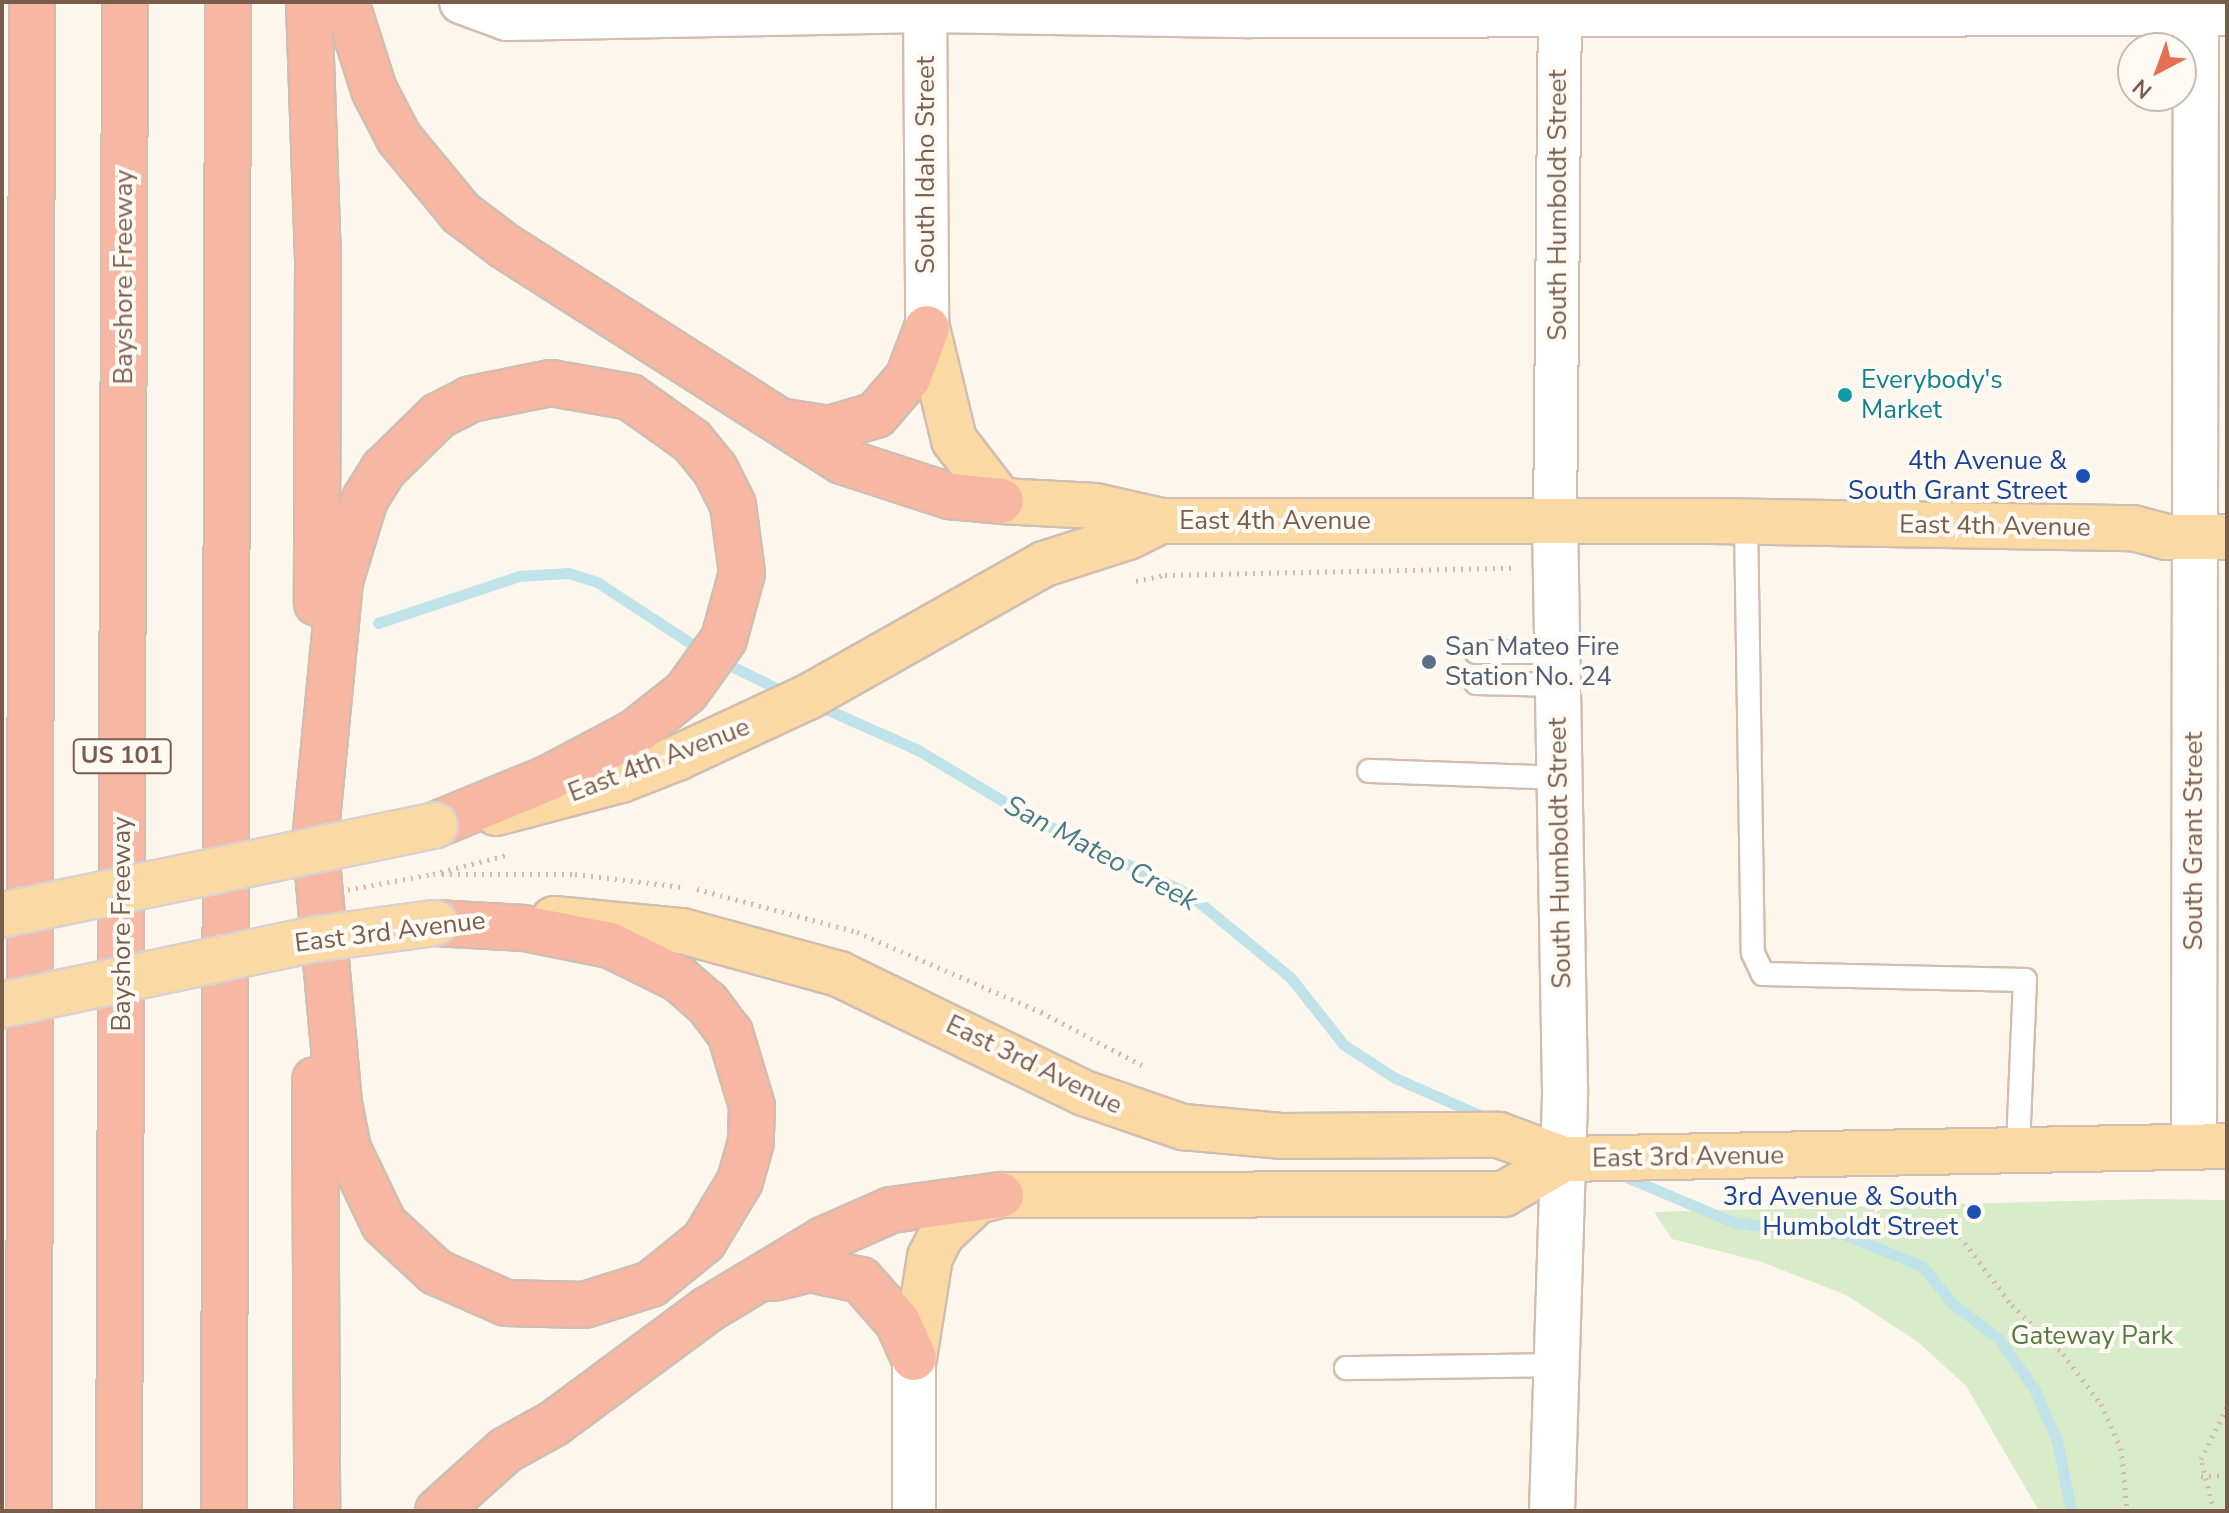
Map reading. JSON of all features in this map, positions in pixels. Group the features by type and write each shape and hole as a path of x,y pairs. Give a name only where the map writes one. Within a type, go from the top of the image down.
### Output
{"highway":[{"path":"2,161 22,112 32,2"},
{"path":"2,1301 21,1023 32,2"},
{"name":"Bayshore Freeway","path":"119,1511 125,2"},
{"path":"224,1511 228,2"},
{"path":"309,2 318,261 315,841 317,1511"},
{"path":"346,2 374,90 399,138 461,213 770,417 842,461 896,482 950,496 1001,501"},
{"path":"770,417 829,429 876,415 908,378 927,328"},
{"path":"435,825 593,756 634,733 686,692 707,667 735,611 742,573 733,505 715,469 663,417 630,397 551,383 471,399 438,416 384,469 365,499 340,581 315,841 339,1103 348,1149 384,1224 436,1272 506,1303 584,1305 651,1284 704,1241 740,1181 751,1142 752,1106 730,1033 707,1003 679,979 610,945 524,928 435,923"},
{"path":"2,718 12,772 21,1023 29,1511"},
{"path":"438,1511 506,1450 553,1424 707,1310 823,1240 879,1215 937,1200 1001,1195"},
{"path":"707,1310 781,1275 836,1271 861,1280 881,1299 914,1358"}],"main road":[{"path":"927,328 954,440 1001,501 1095,506 1161,521"},
{"name":"East 4th Avenue","path":"435,825 621,780 750,726 857,671 1016,577 1161,521 1746,521 2133,528 2166,537 2211,526"},
{"path":"2,915 435,825"},
{"name":"East 3rd Avenue","path":"21,1023 316,939 435,923 517,918 682,931 839,974 1135,1113 1235,1134 1499,1135 1564,1159 2210,1146"},
{"path":"914,1358 922,1284 941,1235 977,1201 1001,1195 1504,1194 1564,1159"}],"street":[{"path":"461,2 507,19 610,10 925,6 2206,10"},
{"name":"South Idaho Street","path":"925,6 927,328"},
{"name":"South Humboldt Street","path":"1552,1511 1554,1365 1565,1089 1555,523 1560,9"},
{"name":"South Grant Street","path":"2206,10 2211,526 2210,1146"},
{"path":"914,1358 914,1511"}],"lane":[{"path":"1746,521 1753,953 1763,974 2025,980 2018,1150"},
{"path":"1476,652 1558,669"},
{"path":"1476,683 1558,669"},
{"path":"1369,771 1559,778"},
{"path":"1346,1368 1554,1365"}],"path":[{"path":"1119,584 1165,575 1513,568"},
{"path":"1955,1230 2012,1305 2063,1354 2101,1404 2121,1448 2127,1511"},
{"path":"2214,1511 2201,1476 2206,1445 2227,1407"},
{"path":"2201,1476 2227,1475"}],"green space":[{"name":"Gateway Park","path":"2149,1199 2227,1200 2227,1511 2039,1511 1966,1386 1918,1342 1846,1295 1762,1262 1672,1239 1654,1212"}],"waterway":[{"name":"San Mateo Creek","path":"378,623 519,576 568,573 597,582 704,652"},
{"name":"San Mateo Creek","path":"719,660 786,693"},
{"name":"San Mateo Creek","path":"817,705 918,750 1026,815 1189,894 1290,977 1344,1045 1395,1078 1489,1119"},
{"name":"San Mateo Creek","path":"1619,1174 1735,1223 1843,1234 1922,1266 1952,1303 1999,1339 2035,1390 2057,1441 2071,1511"}],"place":[{"name":"Everybody's Market","path":"1845,395"},
{"name":"4th Avenue & South Grant Street","path":"2083,476"},
{"name":"San Mateo Fire Station No. 24","path":"1429,662"},
{"name":"3rd Avenue & South Humboldt Street","path":"1974,1212"}]}
